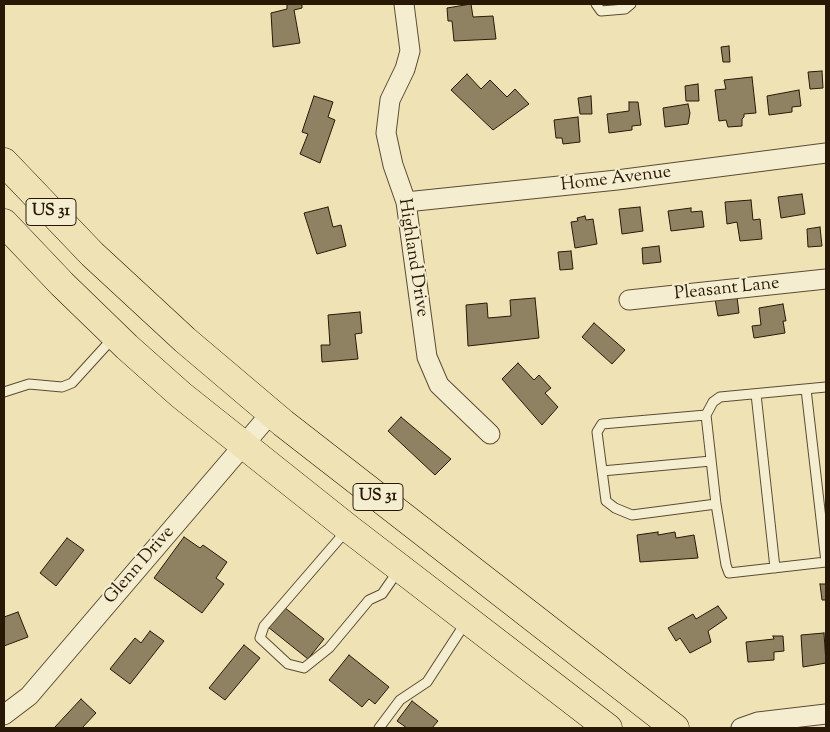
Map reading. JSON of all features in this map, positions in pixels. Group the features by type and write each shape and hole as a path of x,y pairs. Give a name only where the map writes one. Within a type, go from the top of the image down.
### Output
{"main road":[{"name":"US 31","path":"7,166 92,254 185,340 271,413 675,728"},
{"name":"US 31","path":"4,223 115,336 181,394 348,528 608,728"}],"street":[{"name":"Highland Drive","path":"404,4 410,51 390,100 386,133 393,165 406,202 427,358 439,385 490,434"},
{"name":"Home Avenue","path":"406,202 617,180 826,153"},
{"name":"Pleasant Lane","path":"629,300 826,279"},
{"name":"Glenn Drive","path":"4,715 29,696 271,413"},
{"path":"741,728 758,722 826,714"}],"lane":[{"path":"596,4 601,11 625,9 631,4"},
{"path":"4,392 29,384 62,386 72,383 115,336"},
{"path":"806,389 826,562 729,573 716,504 706,415 713,402 720,398 756,394 806,389 826,387"},
{"path":"756,394 775,568"},
{"path":"706,415 602,424 597,432 606,500 615,508 632,515 716,504"},
{"path":"602,471 712,461"},
{"path":"348,528 264,626 260,638 288,664 304,668 329,648 369,600 382,594 400,568"},
{"path":"379,728 400,700 427,682 468,620"}],"building":[{"path":"287,4 302,4 302,8 294,10 300,43 273,47 271,13 287,9"},
{"path":"471,4 473,17 493,16 496,39 454,41 452,21 448,21 447,8"},
{"path":"729,46 730,62 723,62 721,47"},
{"path":"822,71 823,88 810,89 808,72"},
{"path":"467,74 481,89 490,80 507,97 515,89 529,104 493,130 451,90"},
{"path":"752,77 756,113 744,114 742,126 728,127 726,120 719,121 715,90 726,89 724,80"},
{"path":"698,84 699,101 686,101 685,86"},
{"path":"799,90 801,106 792,107 792,112 769,115 767,96"},
{"path":"314,96 333,102 328,117 335,120 320,163 300,154 308,134 302,132"},
{"path":"591,96 592,114 580,114 578,98"},
{"path":"629,102 638,102 641,125 632,126 632,130 609,133 607,114 629,111"},
{"path":"688,104 690,113 688,124 665,127 663,108"},
{"path":"578,117 580,142 563,144 562,138 556,138 554,120"},
{"path":"802,194 805,214 781,218 778,197"},
{"path":"751,200 753,220 760,219 762,239 740,241 737,222 727,224 725,202"},
{"path":"328,207 333,227 341,225 346,246 317,254 304,213"},
{"path":"640,207 643,231 622,234 619,209"},
{"path":"691,208 691,212 702,211 704,227 671,231 668,211"},
{"path":"585,216 586,220 593,219 597,244 575,248 571,222 578,221 577,218"},
{"path":"820,227 822,246 808,247 807,229"},
{"path":"659,246 661,262 643,264 642,248"},
{"path":"571,251 573,269 560,270 558,252"},
{"path":"737,297 739,313 718,316 715,299"},
{"path":"535,298 539,338 468,346 466,305 487,303 488,318 511,316 510,300"},
{"path":"783,304 786,321 783,321 785,333 754,338 752,326 761,325 759,308"},
{"path":"360,312 362,333 355,334 358,359 322,362 321,345 330,345 328,315"},
{"path":"594,323 625,350 612,364 582,337"},
{"path":"518,363 534,380 539,375 551,388 545,393 558,407 542,425 502,379"},
{"path":"401,417 451,459 435,475 388,431"},
{"path":"658,532 658,535 675,532 676,538 694,535 698,558 640,562 637,535"},
{"path":"184,537 200,548 203,545 227,562 216,578 224,584 202,613 154,578"},
{"path":"67,538 84,550 56,586 40,573"},
{"path":"820,584 826,584 826,600 822,600"},
{"path":"718,606 727,618 708,631 711,642 690,653 680,638 676,641 668,628 693,614 696,619"},
{"path":"284,607 324,639 308,659 268,627"},
{"path":"18,612 28,637 4,646 4,617"},
{"path":"150,631 164,641 130,684 110,669 135,638 141,643"},
{"path":"824,633 826,663 803,667 801,635"},
{"path":"773,636 783,636 784,651 774,652 774,660 748,662 746,642 774,639"},
{"path":"244,645 260,658 225,700 209,688"},
{"path":"349,655 389,687 375,704 369,699 362,707 329,680"},
{"path":"81,699 96,713 82,728 54,728"},
{"path":"412,701 438,721 432,728 407,728 397,721"}]}
